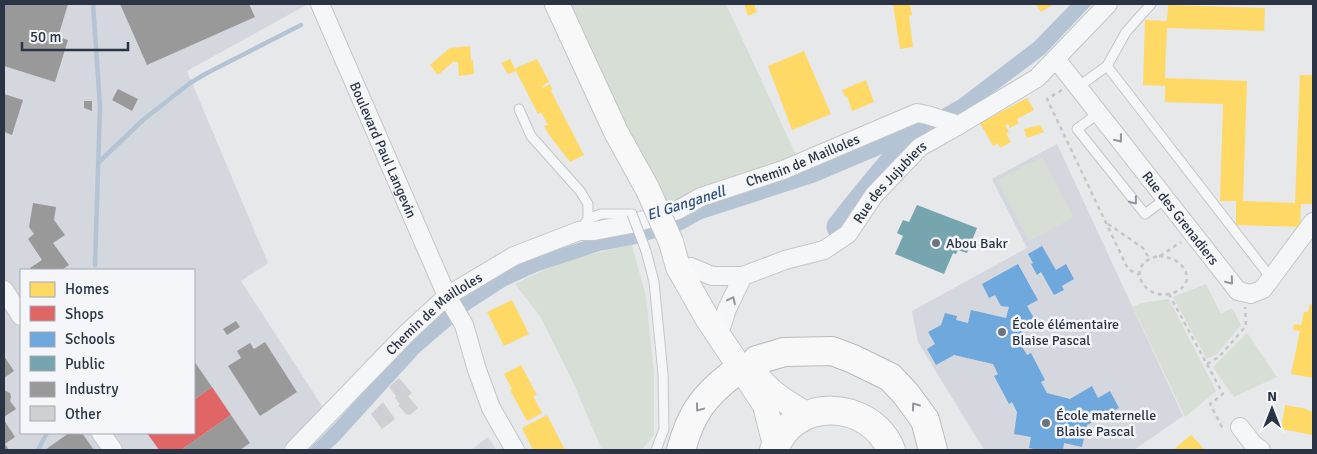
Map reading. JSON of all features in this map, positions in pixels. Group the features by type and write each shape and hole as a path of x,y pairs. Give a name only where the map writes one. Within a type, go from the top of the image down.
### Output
{"main road":[{"path":"557,4 616,132 648,190 672,242 678,267 707,318 751,376 807,415"},
{"path":"672,242 684,253 751,376 765,405 775,448"},
{"path":"681,450 687,429 695,412 713,390 751,376 784,352 832,351 890,377 906,394 925,420 933,450"},
{"path":"775,448 784,433 794,422 807,415 828,410 849,412 858,416 876,428 891,450"}],"street":[{"name":"Boulevard Paul Langevin","path":"320,4 449,298 464,326 491,408 515,450"},
{"path":"955,124 1037,78 1056,59 1098,6"},
{"name":"Rue des Grenadiers","path":"1056,59 1233,286 1238,291 1244,293"},
{"name":"Chemin de Mailloles","path":"294,450 408,332 449,298 514,256 584,225 594,231 631,224 678,210 700,197 784,170 917,113 927,114 955,124"},
{"name":"Rue des Jujubiers","path":"743,276 785,260 824,250 848,234 874,195 920,147 955,124"},
{"path":"1244,293 1251,294 1262,289 1313,222"},
{"path":"691,267 712,276 743,276 727,309 722,325"},
{"path":"4,290 20,314"},
{"path":"1240,427 1253,444 1261,450"},
{"path":"102,434 113,450"}],"lane":[{"path":"1076,85 1107,66 1126,32 1151,4"},
{"path":"1107,66 1271,278"},
{"path":"519,109 531,136 580,191 588,204 584,225"},
{"path":"1099,113 1077,129 1145,214 1165,199"},
{"path":"584,225 601,214 632,214 646,251 654,282 663,374 664,429 656,450"}],"path":[{"path":"1076,85 1047,98 1128,269 1140,276"},
{"path":"1106,223 1143,248 1149,258"},
{"path":"1160,256 1178,262 1187,276 1187,282 1183,288 1175,293 1156,294 1147,290 1141,282 1140,276 1144,263 1149,258 1160,256 1193,234"},
{"path":"1208,364 1219,356 1246,326 1244,293"},
{"path":"1169,294 1223,394 1210,404 1214,412 1222,426 1240,427"}],"shaded area":[{"path":"4,4 308,4 187,71 268,263 241,281 324,409 282,450 4,450"},
{"path":"570,4 726,4 797,157 669,207 626,126"},
{"path":"1057,144 1183,416 1134,450 984,450 918,342 912,311 1027,248 992,179"},
{"path":"1042,157 1074,217 1029,241 997,180"},
{"path":"632,245 646,297 654,373 654,435 641,450 602,450 573,382 540,316 515,284 572,260"},
{"path":"1206,284 1221,314 1232,308 1241,325 1217,354 1207,359 1173,297"},
{"path":"1169,299 1216,391 1185,417 1133,307 1141,303"},
{"path":"1247,333 1277,377 1234,397 1213,367"},
{"path":"488,437 496,450 471,450"}],"water":[{"path":"1071,4 1092,4 1045,54 966,113 922,137 816,182 702,219 682,230 632,245 600,251 539,271 506,286 469,310 419,353 329,450 308,450 419,332 451,304 487,279 534,257 811,168 915,124 958,100 1034,42"}],"building: Homes":[{"path":"744,4 754,4 757,12 748,16"},
{"path":"893,4 910,4 912,15 909,16 913,47 900,49"},
{"path":"1036,4 1054,4 1041,12"},
{"path":"1168,5 1265,8 1264,31 1167,28 1165,78 1247,81 1243,201 1295,203 1300,75 1313,75 1313,204 1301,204 1300,227 1236,225 1236,201 1220,201 1223,104 1165,102 1165,86 1143,85 1145,20 1167,21"},
{"path":"470,46 474,74 459,76 458,62 453,62 438,75 430,65 450,48"},
{"path":"804,51 831,114 792,130 768,66"},
{"path":"510,59 516,71 508,74 501,63"},
{"path":"537,59 549,82 542,86 543,88 550,84 551,91 584,155 570,162 544,126 548,125 541,112 538,114 516,68"},
{"path":"866,80 874,102 852,111 847,96 845,97 842,90"},
{"path":"1027,98 1034,110 1017,119 1019,123 1010,128 1008,124 1005,125 1009,132 1006,133 1011,142 1000,148 998,143 993,146 980,123"},
{"path":"1040,125 1044,132 1027,138 1024,129"},
{"path":"512,300 529,334 504,346 487,312"},
{"path":"1310,304 1313,305 1313,378 1291,374 1300,331 1293,330 1294,324 1301,325 1304,312 1308,312"},
{"path":"521,365 537,395 533,396 542,413 527,421 510,390 512,389 504,374"},
{"path":"1285,405 1313,412 1313,435 1281,429"},
{"path":"547,415 565,450 533,450 522,428"},
{"path":"1191,435 1205,450 1173,450"}],"building: Shops":[{"path":"212,387 231,415 181,450 159,450 148,434 195,434 195,399"}],"building: Schools":[{"path":"1042,246 1056,270 1066,264 1074,279 1062,286 1064,290 1054,295 1041,272 1037,275 1028,254"},
{"path":"1018,264 1038,300 1027,306 1034,318 1026,322 1020,343 1027,355 1031,353 1045,380 1041,382 1047,393 1070,399 1092,386 1098,398 1110,391 1119,408 1087,425 1082,447 1064,443 1063,450 1029,448 1031,437 1014,434 1017,412 1012,402 1009,404 994,376 998,374 993,364 954,355 936,365 927,349 935,344 928,332 941,325 945,313 957,316 956,320 968,323 971,310 1006,318 1009,307 1001,306 995,295 989,298 982,284"}],"building: Public":[{"name":"Abou Bakr","path":"917,205 977,228 967,253 958,250 956,254 953,253 944,274 895,254 903,236 897,233 903,220 909,222"}],"building: Industry":[{"path":"4,4 68,4 58,37 68,40 55,82 4,66"},
{"path":"120,4 249,4 255,17 147,65"},
{"path":"118,89 138,99 132,111 112,100"},
{"path":"4,94 23,100 12,135 4,132"},
{"path":"84,101 92,101 92,111 84,108"},
{"path":"33,203 56,207 54,220 65,235 53,243 69,265 63,269 30,269 42,260 28,239 34,234 29,227"},
{"path":"236,321 240,327 227,335 223,329"},
{"path":"265,342 297,392 260,416 228,366 241,358 237,351 250,343 254,349"},
{"path":"4,356 14,371 4,378"},
{"path":"195,362 212,387 195,399"},
{"path":"4,390 10,393 10,401 16,409 4,417"},
{"path":"231,415 250,443 240,450 181,450"},
{"path":"4,420 15,437 5,444 9,450 4,450"},
{"path":"68,434 83,434 94,450 45,450"}],"building: Other":[{"path":"399,378 412,393 408,396 418,408 410,415 407,415 398,405 400,404 395,398 396,396 389,387"},
{"path":"383,402 395,419 382,429 371,414"}],"waterway":[{"path":"93,4 100,106 95,265"},
{"path":"99,162 143,120 190,83 301,25"},
{"path":"839,227 909,143 917,129"},
{"path":"38,450 46,434"}],"place":[{"name":"Abou Bakr","path":"936,243"},
{"name":"École élémentaire Blaise Pascal","path":"1002,332"},
{"name":"École maternelle Blaise Pascal","path":"1046,423"}],"water label":[{"name":"El Ganganell","path":"686,203"}]}
